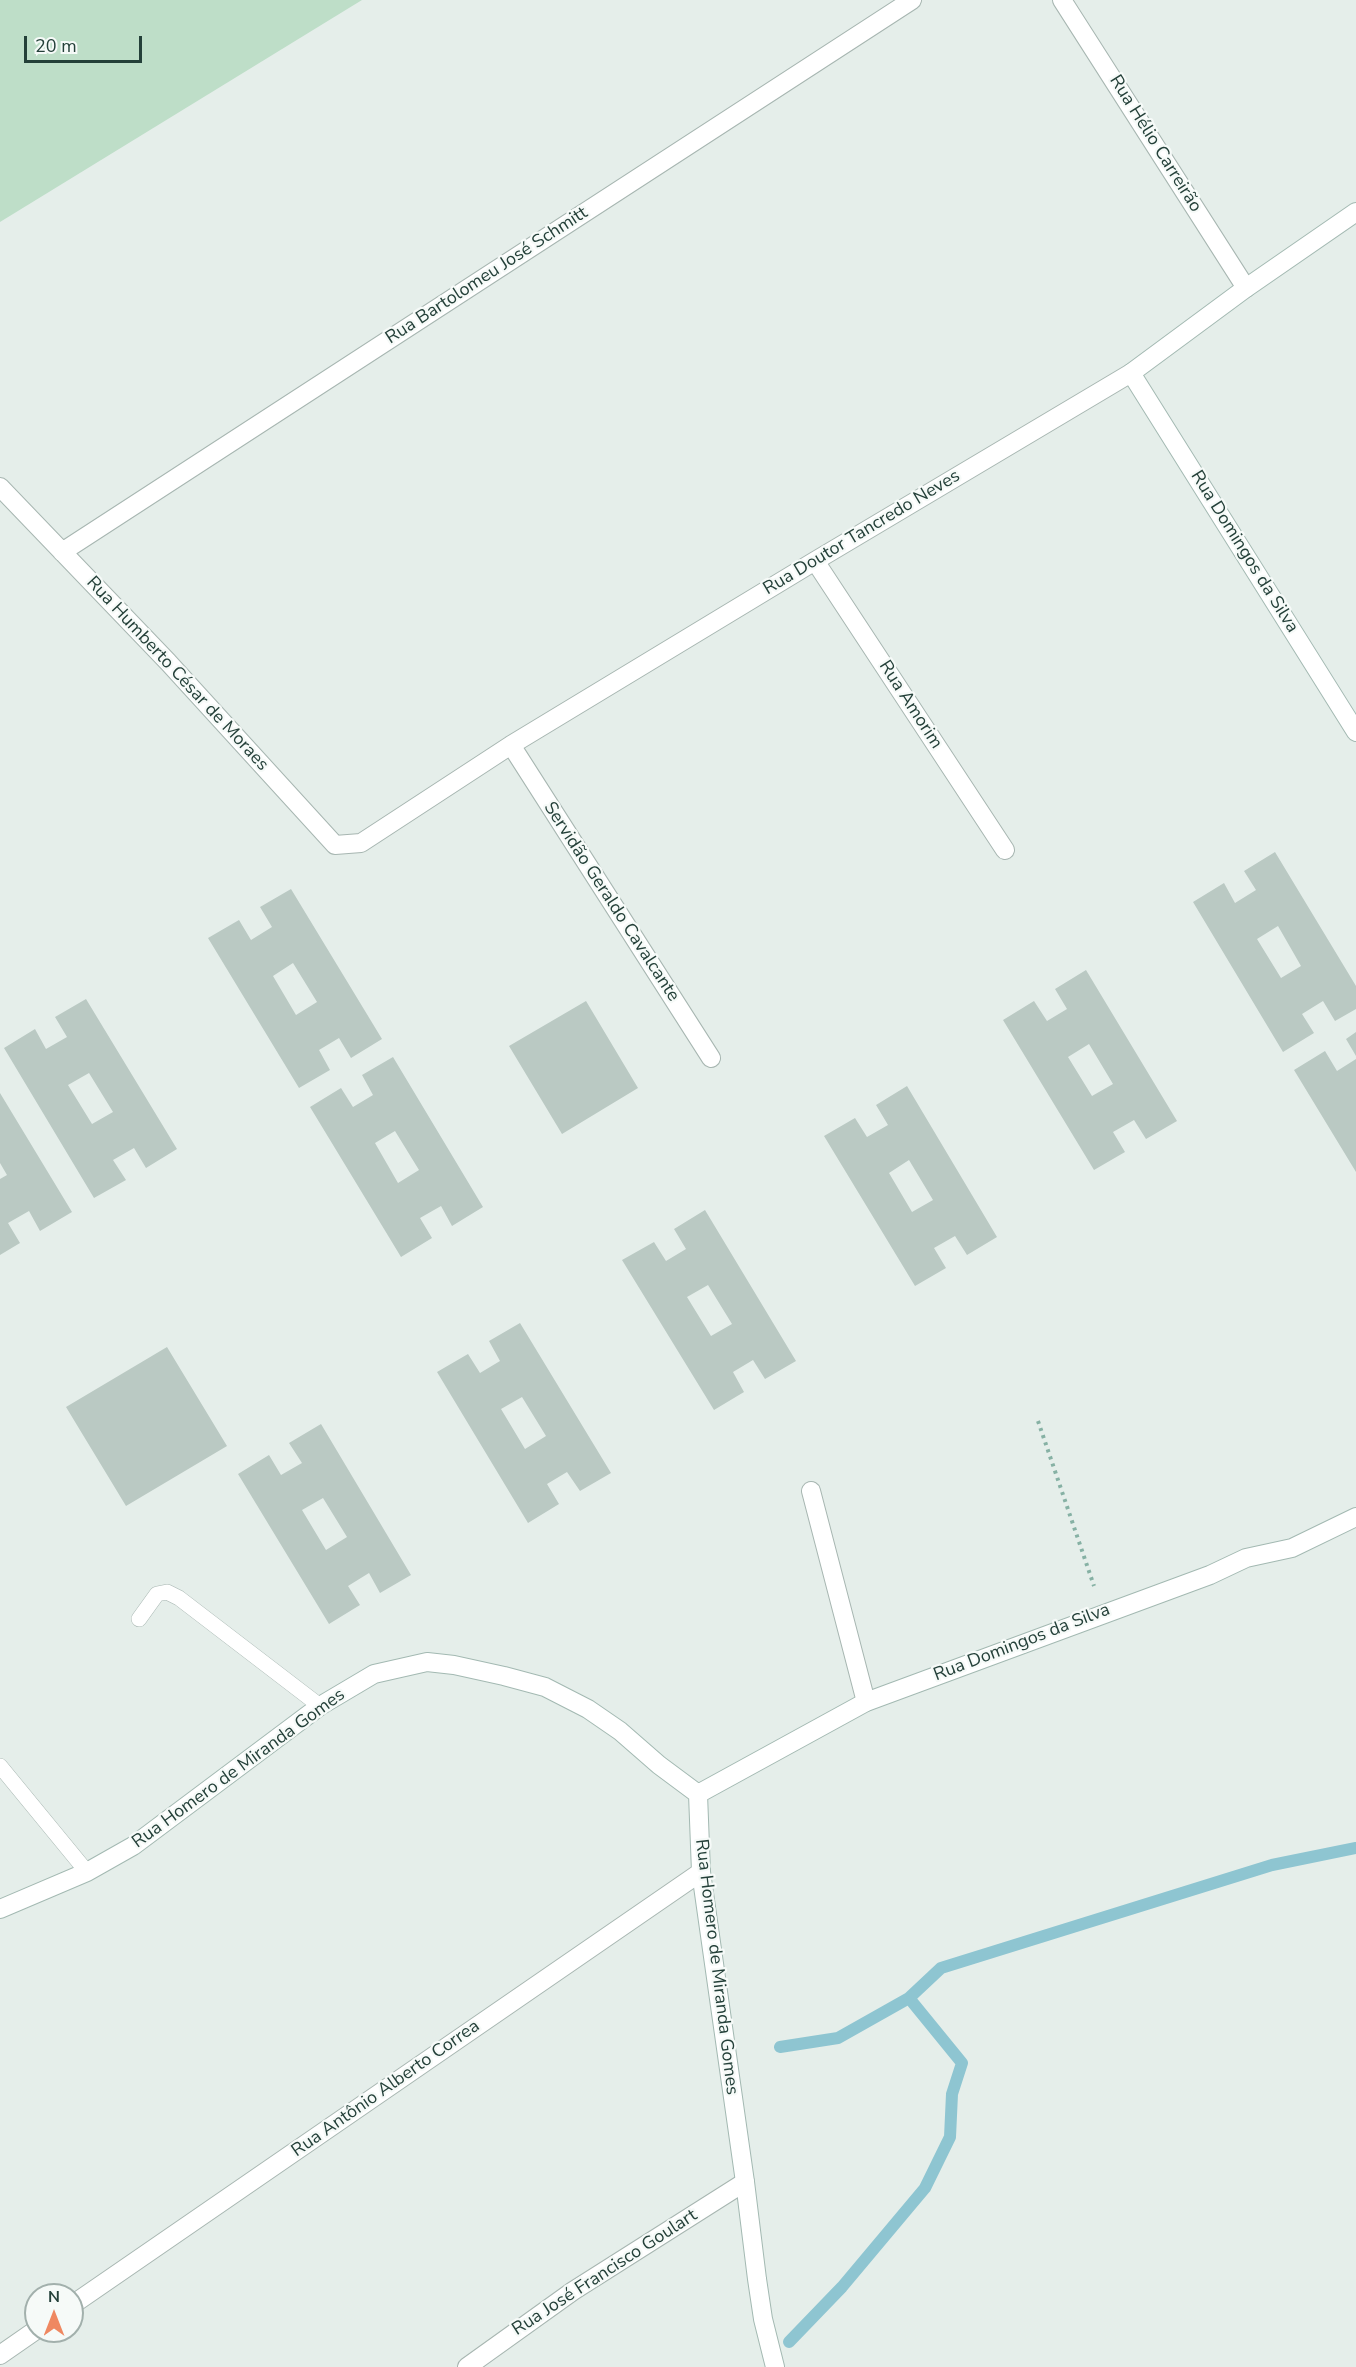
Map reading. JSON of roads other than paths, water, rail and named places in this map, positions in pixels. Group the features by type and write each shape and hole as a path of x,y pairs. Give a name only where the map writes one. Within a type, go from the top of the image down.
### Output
{"street":[{"name":"Rua Bartolomeu José Schmitt","path":"62,552 912,0"},
{"name":"Rua Hélio Carreirão","path":"1062,0 1246,288"},
{"name":"Rua Doutor Tancredo Neves","path":"361,843 511,745 1131,373 1246,288 1356,212"},
{"name":"Rua Domingos da Silva","path":"1131,373 1356,732"},
{"name":"Rua Humberto César de Moraes","path":"0,487 168,662 335,844 361,843"},
{"name":"Rua Amorim","path":"815,561 1005,850"},
{"name":"Servidão Geraldo Cavalcante","path":"511,745 711,1058"},
{"path":"810,1491 866,1702"},
{"name":"Rua Domingos da Silva","path":"698,1794 866,1702 1210,1575 1246,1558 1292,1548 1356,1517"},
{"name":"Rua Homero de Miranda Gomes","path":"0,1909 87,1872 133,1846 320,1706 374,1674 427,1662 504,1676 545,1687 588,1709 620,1731 659,1765 698,1794 701,1872 762,2309 775,2367"},
{"name":"Rua Antônio Alberto Correa","path":"84,2297 701,1872"},
{"name":"Rua José Francisco Goulart","path":"467,2367 573,2291 745,2182"},
{"path":"0,2355 24,2338"}],"lane":[{"path":"139,1619 157,1594 167,1592 180,1598 320,1706"},
{"path":"0,1766 87,1872"}],"waterway":[{"path":"780,2047 838,2038 909,1998 941,1968 1272,1865 1356,1848"},
{"path":"789,2342 842,2287 925,2188 950,2137 952,2094 962,2063 909,1998"}]}
